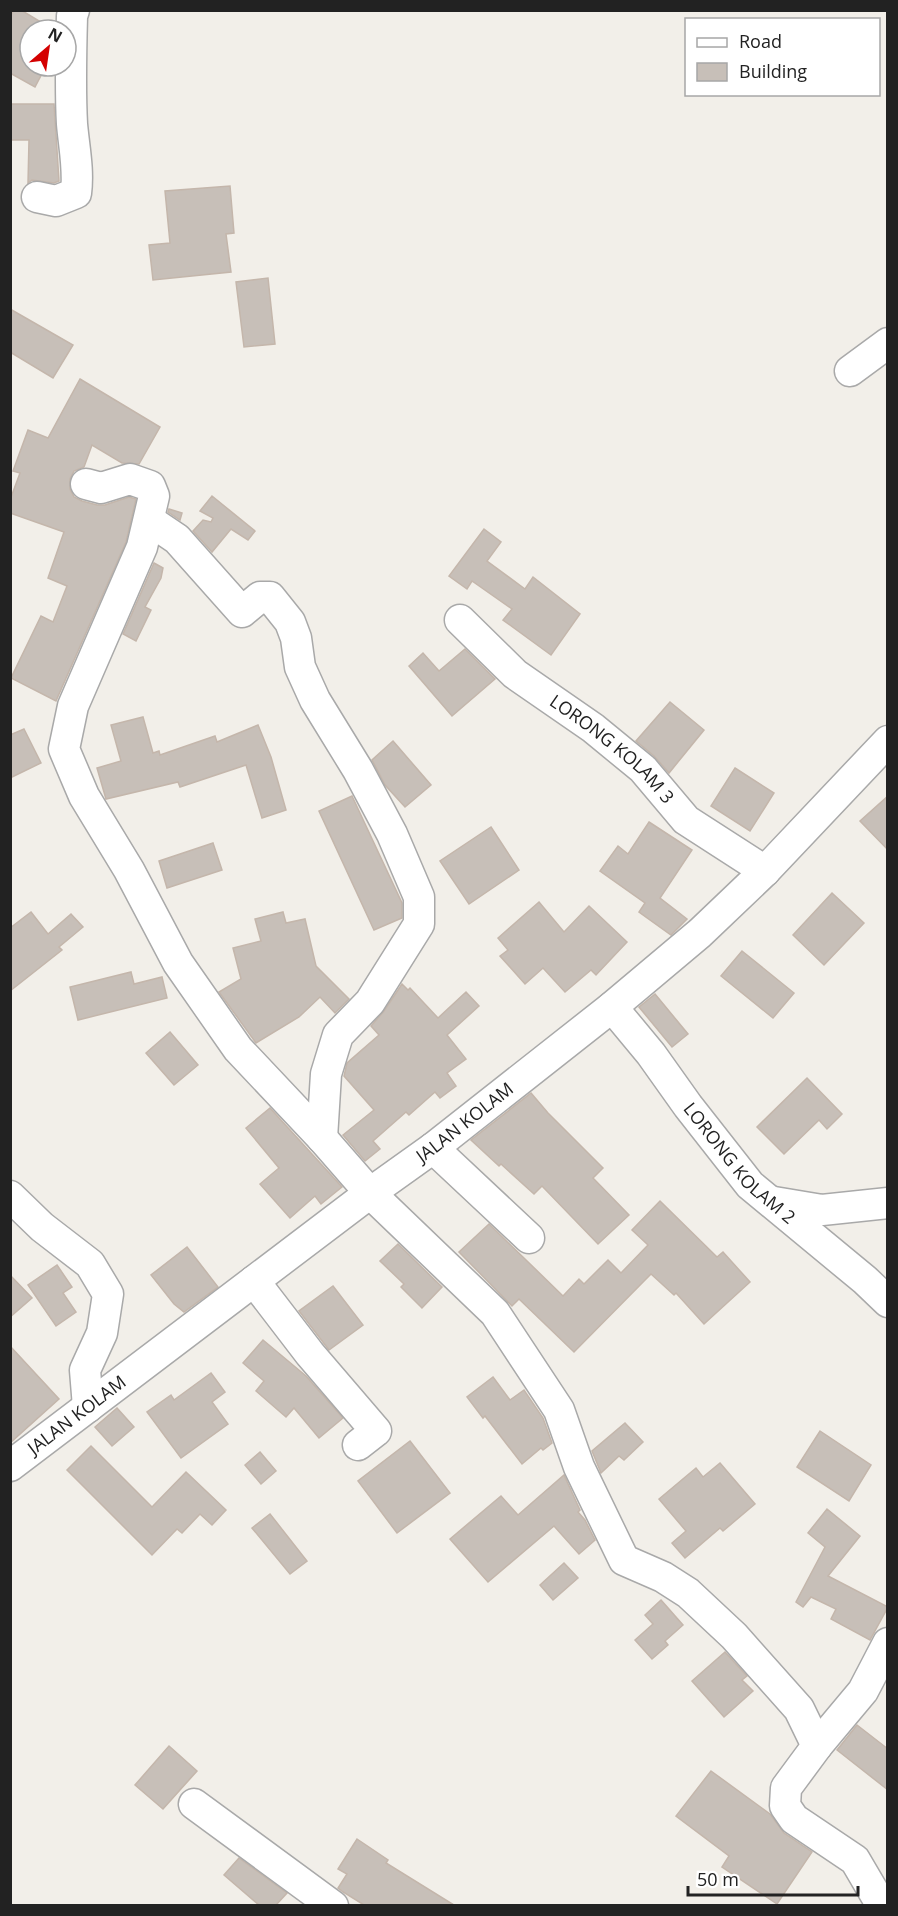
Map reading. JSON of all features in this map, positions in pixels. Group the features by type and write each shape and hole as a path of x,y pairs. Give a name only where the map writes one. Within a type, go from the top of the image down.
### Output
{"street":[{"path":"37,197 56,201 76,193 78,179 72,124 70,73 74,10"},
{"path":"850,371 888,343"},
{"path":"86,484 102,488 130,478 150,486 154,496 142,547 73,706 64,749 84,796 129,870 178,963 238,1050 322,1138 370,1193 495,1313 559,1410 579,1467 624,1560 663,1577 688,1593 734,1636 800,1709 817,1746"},
{"path":"149,520 177,539 242,612 260,597 270,597 290,622 296,638 300,667 315,700 358,770 392,834 419,897 419,924 370,1002 338,1035 326,1074 322,1138"},
{"name":"LORONG KOLAM 3","path":"460,620 515,674 593,728 643,769 686,820 765,871"},
{"name":"JALAN KOLAM","path":"13,1458 88,1407 370,1193 433,1148 612,1007 700,933 765,871 888,741"},
{"name":"LORONG KOLAM 2","path":"612,1007 651,1054 688,1106 750,1185 797,1222 888,1302"},
{"path":"433,1148 529,1238"},
{"path":"10,1196 42,1227 90,1264 108,1294 102,1333 85,1370 88,1407"},
{"path":"768,1201 822,1210 888,1203"},
{"path":"254,1281 310,1354 376,1431 358,1445"},
{"path":"882,1905 855,1860 794,1819 785,1806 786,1788 817,1746 863,1691 888,1644"},
{"path":"194,1804 333,1905"}],"building":[{"path":"14,10 21,10 34,18 18,18 18,77 10,73 10,17"},
{"path":"19,78 40,78 35,87"},
{"path":"10,104 54,104 59,181 54,183 32,180 28,183 29,140 10,140"},
{"path":"230,186 234,233 226,234 231,272 153,280 149,245 170,243 165,191"},
{"path":"268,278 275,344 244,347 236,282"},
{"path":"10,309 73,345 53,378 10,352"},
{"path":"80,379 160,427 139,464 122,463 92,445 84,467 74,471 70,479 70,489 74,497 82,501 105,505 129,497 136,499 126,542 56,701 11,678 41,616 53,622 67,586 48,578 64,532 10,513 10,500 20,473 13,471 28,430 48,438"},
{"path":"212,496 255,531 248,540 231,529 212,552 193,531 203,520 211,522 213,518 200,511"},
{"path":"169,509 182,513 180,520 168,512"},
{"path":"484,529 501,542 487,561 525,589 533,577 580,614 551,655 503,620 512,609 472,581 467,589 449,576"},
{"path":"154,563 163,568 161,578 145,607 151,610 136,641 123,634"},
{"path":"465,649 495,679 452,716 409,666 423,653 439,671"},
{"path":"670,702 704,730 669,773 636,741"},
{"path":"143,717 153,753 159,751 160,755 215,736 217,742 258,725 271,757 286,810 262,818 246,765 180,787 178,782 106,799 97,768 121,761 111,725"},
{"path":"24,729 41,763 10,778 10,735"},
{"path":"393,741 431,785 405,807 385,785 372,760"},
{"path":"735,768 774,793 750,831 711,806"},
{"path":"352,796 402,903 402,918 374,930 319,811"},
{"path":"888,796 888,850 860,821"},
{"path":"649,822 692,850 660,898 687,919 671,935 639,912 645,903 600,871 618,846 628,854"},
{"path":"491,827 519,870 469,904 440,861"},
{"path":"213,843 222,870 167,888 159,861"},
{"path":"832,893 864,923 824,965 793,935"},
{"path":"539,902 564,932 589,906 627,942 596,975 591,970 565,992 543,968 525,984 500,956 508,950 498,938"},
{"path":"31,912 48,934 71,914 83,927 59,947 62,950 10,991 10,928"},
{"path":"283,912 286,923 305,919 316,966 349,999 335,1013 320,997 299,1017 256,1043 219,992 241,979 233,948 261,941 255,919"},
{"path":"742,951 794,993 773,1018 721,976"},
{"path":"131,972 134,984 162,977 167,998 78,1020 70,987"},
{"path":"402,984 408,990 410,988 438,1018 466,992 479,1006 447,1035 466,1059 447,1073 456,1086 440,1098 435,1092 409,1115 406,1112 373,1141 380,1149 365,1161 343,1135 374,1110 344,1076 347,1063 379,1035 371,1026"},
{"path":"655,994 688,1034 672,1047 639,1007"},
{"path":"170,1032 198,1065 174,1085 146,1053"},
{"path":"807,1078 842,1114 827,1129 819,1120 784,1154 757,1127"},
{"path":"531,1093 603,1168 593,1178 629,1215 598,1244 542,1186 534,1194 471,1140"},
{"path":"270,1108 342,1187 321,1204 315,1196 290,1218 260,1184 279,1168 246,1128"},
{"path":"660,1201 717,1257 723,1252 750,1282 704,1324 676,1293 674,1295 651,1274 574,1352 519,1299 512,1306 459,1252 489,1224 563,1296 579,1279 584,1284 608,1260 621,1273 648,1245 632,1230"},
{"path":"398,1244 442,1287 422,1308 401,1287 404,1284 380,1261"},
{"path":"187,1247 218,1287 184,1312 174,1304 151,1275"},
{"path":"57,1265 72,1287 63,1293 76,1312 56,1326 28,1285"},
{"path":"10,1275 32,1298 10,1317"},
{"path":"333,1286 363,1325 329,1350 299,1311"},
{"path":"263,1340 306,1376 343,1418 319,1438 294,1408 286,1417 256,1391 264,1381 243,1363"},
{"path":"10,1346 59,1399 10,1443"},
{"path":"211,1373 225,1392 212,1402 228,1424 181,1458 147,1412 171,1395 174,1400"},
{"path":"493,1377 510,1400 524,1390 543,1418 552,1443 543,1450 541,1448 522,1464 485,1416 483,1418 467,1397"},
{"path":"117,1408 134,1427 112,1446 95,1427"},
{"path":"625,1423 643,1442 624,1460 619,1456 601,1473 592,1451"},
{"path":"820,1431 871,1465 849,1501 797,1467"},
{"path":"410,1441 450,1493 397,1533 358,1481"},
{"path":"91,1446 152,1507 186,1472 226,1510 212,1525 200,1514 182,1533 177,1529 152,1555 67,1470"},
{"path":"260,1452 276,1471 261,1484 245,1465"},
{"path":"720,1463 755,1504 723,1531 720,1528 685,1558 672,1543 686,1531 659,1499 696,1468 703,1477"},
{"path":"564,1475 580,1510 578,1512 585,1520 595,1540 579,1554 554,1526 488,1582 450,1539 501,1496 518,1515"},
{"path":"827,1509 860,1536 828,1576 888,1607 870,1640 831,1619 836,1609 811,1597 803,1607 796,1602 825,1547 808,1533"},
{"path":"270,1514 307,1561 290,1574 252,1528"},
{"path":"564,1563 578,1578 553,1600 540,1585"},
{"path":"661,1600 683,1625 665,1641 668,1645 652,1659 635,1640 653,1624 645,1615"},
{"path":"725,1652 747,1676 742,1680 753,1691 724,1717 692,1681"},
{"path":"857,1725 888,1749 888,1790 837,1750"},
{"path":"169,1746 197,1771 163,1809 135,1785"},
{"path":"711,1771 770,1814 784,1833 812,1852 777,1904 722,1867 729,1856 676,1816"},
{"path":"357,1839 388,1860 386,1863 454,1905 364,1905 343,1892 338,1888 347,1874 338,1869"},
{"path":"239,1858 287,1893 276,1905 259,1905 224,1875"}]}
